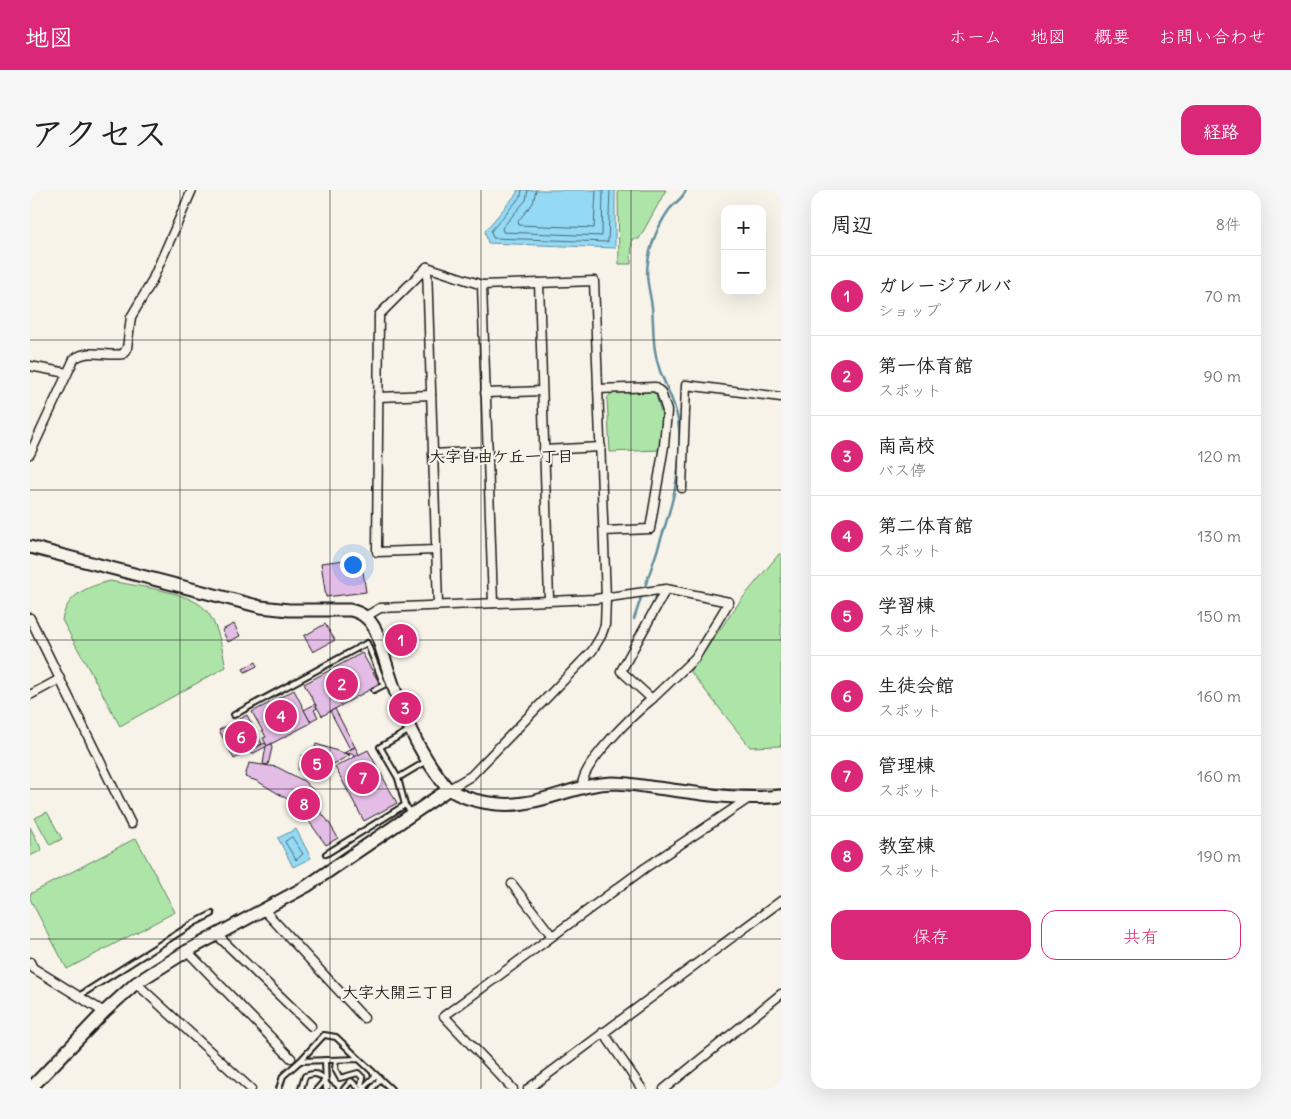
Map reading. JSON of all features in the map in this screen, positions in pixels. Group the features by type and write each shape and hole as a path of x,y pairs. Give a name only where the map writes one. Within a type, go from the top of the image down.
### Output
{"street":[{"path":"30,454 74,359 89,352 114,355 123,354 127,348 132,317 151,283 192,190"},
{"path":"30,1089 104,1012 136,983 216,934 307,886 359,850 409,809 471,776 581,665 601,636 606,614 606,598 594,281 482,285 427,267"},
{"path":"427,267 438,605"},
{"path":"427,267 379,315 377,552 436,550"},
{"path":"539,283 549,600"},
{"path":"482,285 493,603"},
{"path":"30,366 67,373"},
{"path":"682,488 686,385 781,397"},
{"path":"598,389 655,387 661,392 667,411 664,446 650,529 604,531"},
{"path":"486,393 542,391"},
{"path":"378,397 431,395"},
{"path":"544,450 600,447"},
{"path":"433,454 488,451"},
{"path":"30,547 261,607 289,610 350,610 365,617 372,622 376,631 381,663 401,711 427,761 449,789 468,798 498,804 522,804 544,800 582,786 612,783 748,799 781,796"},
{"path":"652,699 621,671 666,590"},
{"path":"365,617 380,608 606,598 666,590 729,602 695,658 631,717 589,767 582,777 582,786"},
{"path":"30,618 131,824"},
{"path":"30,695 60,679"},
{"path":"512,1089 444,1016 645,868 748,799"},
{"path":"512,884 552,936"},
{"path":"528,1089 781,901"},
{"path":"264,910 364,1018"},
{"path":"216,934 311,1026"},
{"path":"187,951 296,1060"},
{"path":"30,962 33,968 104,1012"},
{"path":"136,983 251,1089"},
{"path":"664,1089 781,994"},
{"path":"603,1032 642,1089"}],"lane":[{"path":"234,716 367,643 381,663 384,685 374,690"},
{"path":"326,854 351,838 409,809 398,778 380,746 410,730"},
{"path":"398,778 427,761"},
{"path":"351,838 359,850"},
{"path":"79,996 194,923 212,914"},
{"path":"279,1089 284,1076 296,1060 324,1035 336,1038 391,1089"},
{"path":"296,1060 359,1059"},
{"path":"325,1060 326,1089"},
{"path":"336,1060 335,1069 340,1078 358,1073 363,1078 361,1084 363,1088"},
{"path":"363,1088 376,1074"},
{"path":"301,1089 306,1076 320,1075 333,1089"},
{"path":"372,1089 380,1079"},
{"path":"344,1089 351,1081 363,1088"},
{"path":"317,1089 325,1082"},
{"path":"281,1083 285,1089"}],"green space":[{"path":"618,190 666,190 639,239 632,239 631,264 619,264"},
{"path":"655,392 662,416 659,450 610,452 607,398 612,393"},
{"path":"779,554 781,554 781,746 750,747 690,671 741,600"},
{"path":"110,581 160,590 197,603 205,609 213,621 219,636 226,667 120,726 62,620 68,604 79,593"},
{"path":"47,812 62,839 50,845 35,818"},
{"path":"30,827 42,850 30,856"},
{"path":"136,838 175,912 67,969 30,899 30,894"}],"water":[{"path":"517,190 615,190 615,248 488,243 485,231 517,193"},
{"path":"296,829 311,858 293,867 278,838"}],"building":[{"path":"361,558 366,592 326,597 321,563"},
{"path":"234,624 240,636 228,642 222,630"},
{"path":"325,624 335,640 313,652 304,636"},
{"path":"362,653 380,684 322,716 304,684"},
{"path":"256,662 257,666 245,672 243,669"},
{"path":"294,690 311,723 267,746 263,738 266,737 252,712"},
{"path":"315,704 317,708 314,710 318,717 310,721 304,710"},
{"path":"335,709 355,747 350,749 330,711"},
{"path":"247,715 262,744 234,759 219,730"},
{"path":"265,743 267,746 252,754 251,750"},
{"path":"271,744 272,748 268,765 263,764 266,746"},
{"path":"316,744 350,755 306,779 298,769 302,755 312,758"},
{"path":"355,747 359,754 355,757 352,754 344,753"},
{"path":"368,750 397,803 364,821 335,767"},
{"path":"249,763 277,767 304,781 315,792 309,798 328,821 338,838 326,845 303,813 289,800 257,781 245,777"}],"waterway":[{"path":"644,590 671,506 676,485 680,441 677,413 660,371 656,355 647,268 649,255 658,228 669,210 683,196 686,190"},
{"path":"634,619 642,595"}],"place":[{"name":"ガレージアルバ","path":"401,640"},
{"name":"第一体育館","path":"342,684"},
{"name":"南高校","path":"405,708"},
{"name":"第二体育館","path":"281,716"},
{"name":"生徒会館","path":"241,737"},
{"name":"学習棟","path":"317,764"},
{"name":"管理棟","path":"363,778"},
{"name":"教室棟","path":"304,804"}],"district":[{"name":"大字自由ケ丘一丁目","path":"501,456"},
{"name":"大字大開三丁目","path":"398,992"}]}
